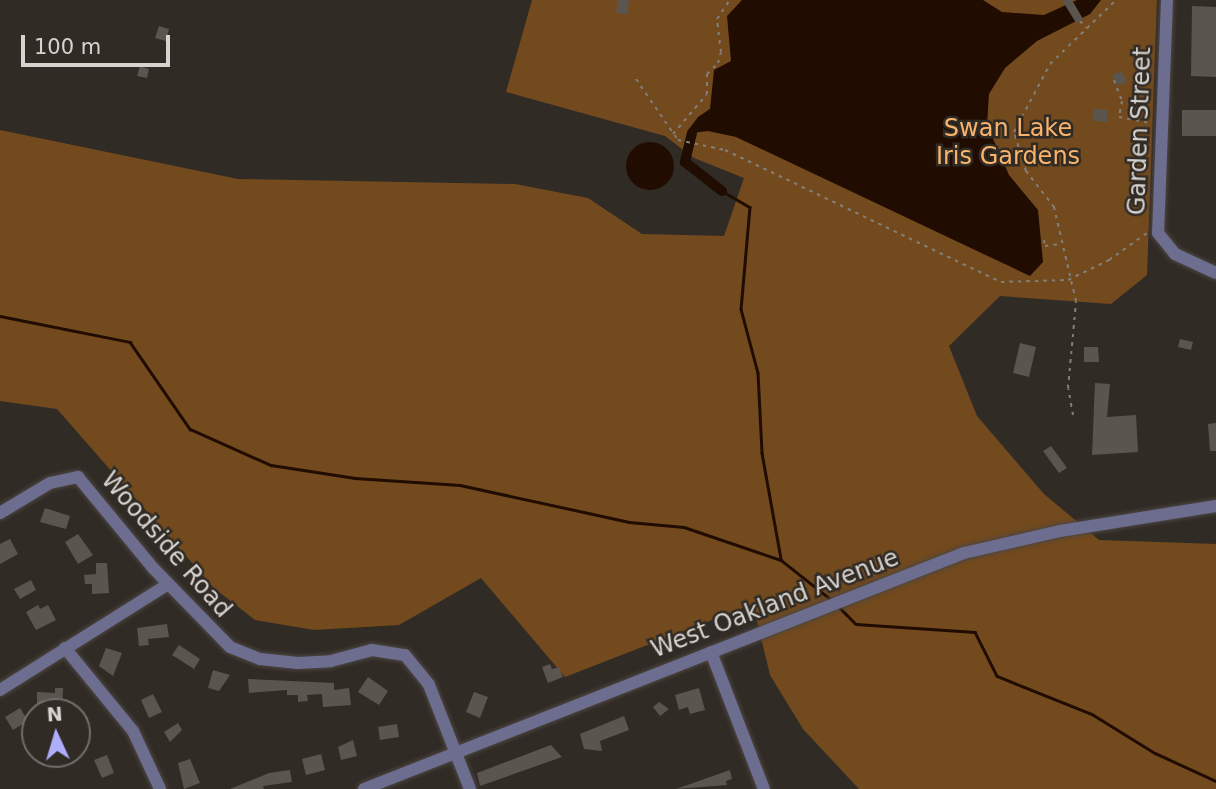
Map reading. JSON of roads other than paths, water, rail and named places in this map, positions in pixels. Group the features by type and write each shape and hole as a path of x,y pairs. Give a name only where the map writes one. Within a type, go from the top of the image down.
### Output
{"street":[{"name":"Garden Street","path":"1167,0 1158,233 1175,254 1216,274"},
{"name":"Woodside Road","path":"0,513 36,490 72,476 89,486 168,584 216,636 260,659 312,663 372,650 405,655 422,671 470,789"},
{"name":"West Oakland Avenue","path":"363,789 850,596 998,544 1216,506"},
{"path":"0,690 168,584"},
{"path":"65,648 133,731 160,789"},
{"path":"710,652 764,789"}],"waterway":[{"path":"692,133 685,162 722,191"},
{"path":"722,191 750,207 741,309 758,373 762,453 781,559"},
{"path":"0,316 130,342 190,429 271,465 355,478 460,485 629,522 684,527 781,560 833,601"},
{"path":"838,606 856,624 975,632 997,676 1092,714 1155,753 1216,781"}],"park label":[{"name":"Swan Lake Iris Gardens","path":"1008,143"}]}
